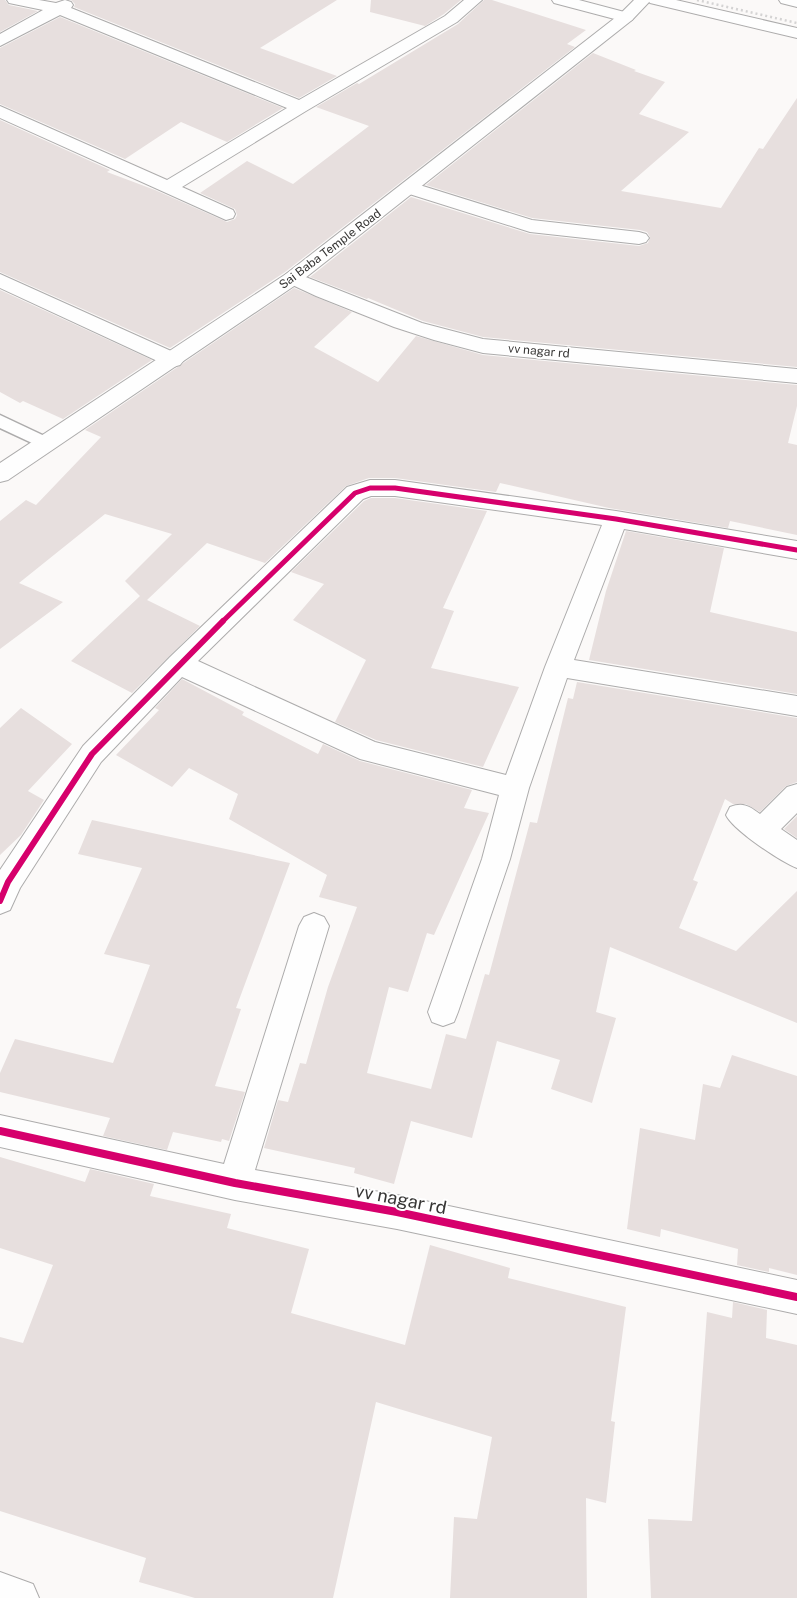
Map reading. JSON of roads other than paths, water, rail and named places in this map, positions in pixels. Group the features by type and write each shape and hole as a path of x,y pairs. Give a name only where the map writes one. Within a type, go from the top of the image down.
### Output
{"main road":[{"path":"15,0 66,5 300,107"},
{"path":"168,188 300,107 451,19 474,0"},
{"path":"560,0 626,17"},
{"name":"Sai Baba Temple Road","path":"0,474 293,278 626,17 643,0"},
{"path":"656,0 797,33"},
{"path":"787,0 797,2"},
{"path":"0,41 66,5"},
{"path":"0,111 226,214"},
{"path":"410,188 530,226 639,238"},
{"name":"vv nagar rd","path":"293,278 319,291 423,330 452,340 482,346 797,376"},
{"path":"0,280 173,360"},
{"path":"3,886 92,754 180,664 355,493 370,488 395,488 616,519 797,550"},
{"path":"443,1012 496,859 515,788 558,667 616,519"},
{"path":"180,664 369,750 515,788"},
{"path":"558,667 797,706"},
{"path":"797,795 750,823 797,856"},
{"path":"235,1183 314,926"},
{"name":"vv nagar rd","path":"0,1130 235,1183 397,1212 797,1297"},
{"path":"0,1592 19,1598"}],"lane":[{"path":"0,422 47,444"}],"railway":[{"path":"697,0 797,23"}]}
